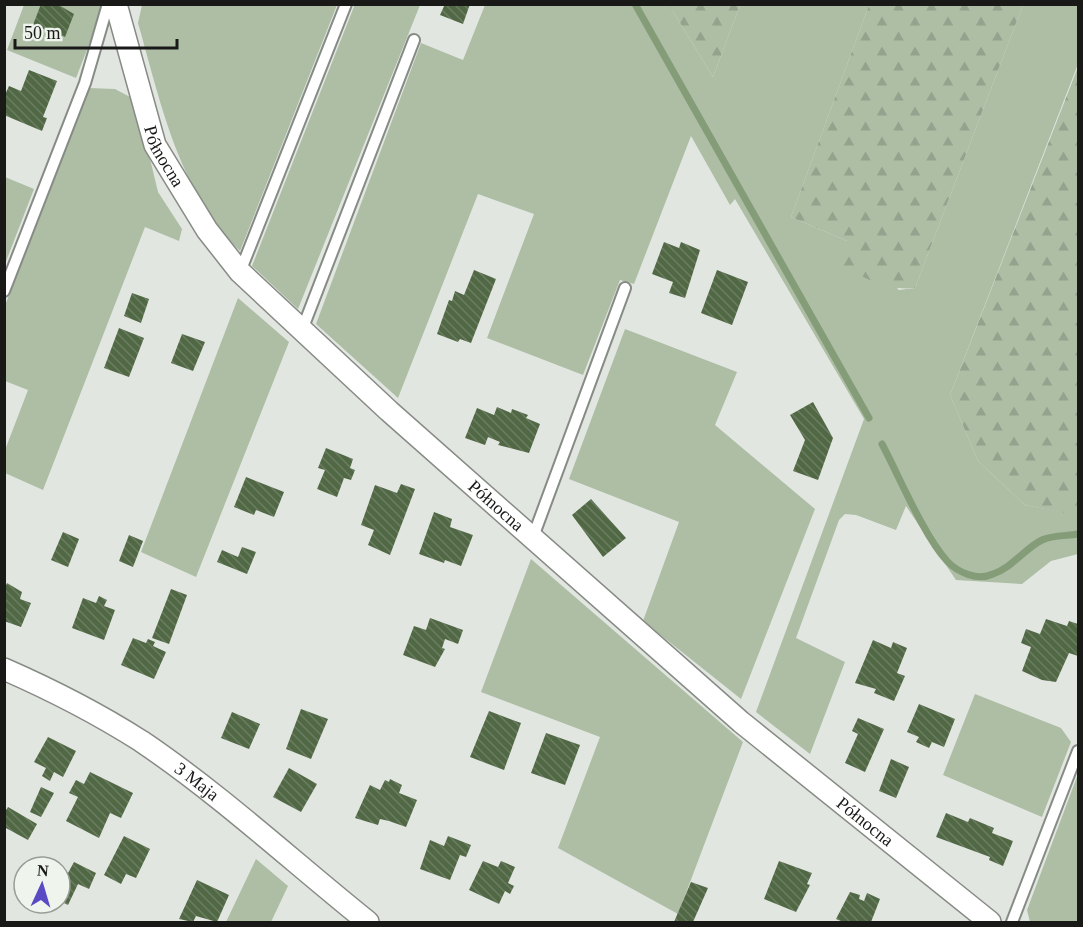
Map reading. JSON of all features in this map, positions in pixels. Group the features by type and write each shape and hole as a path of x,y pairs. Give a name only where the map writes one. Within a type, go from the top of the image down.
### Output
{"street":[{"name":"Północna","path":"116,4 155,145 207,230 240,272 389,411 741,722 990,922"},
{"name":"3 Maja","path":"4,669 75,702 149,747 241,817 368,922"}],"lane":[{"path":"4,291 85,83 108,4"},
{"path":"240,272 346,4"},
{"path":"302,330 414,40"},
{"path":"533,537 624,288"},
{"path":"1012,922 1078,752"}],"green space":[{"path":"355,4 420,5 298,309 252,266"},
{"path":"24,5 100,5 102,11 76,78 7,50"},
{"path":"142,5 337,5 240,251 201,201 174,144 138,23"},
{"path":"485,5 669,5 713,77 740,5 869,5 791,217 847,241 899,290 915,288 1023,5 1078,5 1078,64 950,395 978,461 1025,505 1078,515 1078,554 1051,561 1022,584 956,580 906,506 896,530 856,515 845,514 839,520 796,638 845,662 810,754 756,712 864,419 735,199 730,205 691,136 634,284 620,280 583,375 487,338 534,214 478,194 398,398 316,324 421,43 463,60"},
{"path":"669,5 740,5 713,77"},
{"path":"869,5 1023,5 915,288 885,286 842,265 847,241 791,217"},
{"path":"1078,67 1078,515 1075,515 1025,505 978,461 950,395"},
{"path":"89,88 115,89 132,98 139,113 158,192 182,229 179,241 145,227 43,490 5,473 5,450 28,390 5,381 4,308"},
{"path":"5,177 34,189 5,264"},
{"path":"238,298 289,342 196,577 141,552"},
{"path":"625,329 737,372 715,425 815,509 741,699 643,621 679,522 569,479"},
{"path":"531,559 743,742 678,914 558,848 600,737 481,692"},
{"path":"975,694 1061,728 1071,742 1042,817 943,775"},
{"path":"1078,774 1078,922 1030,922 1027,910"},
{"path":"256,859 288,886 271,922 226,922"}],"building":[{"path":"41,4 57,4 74,14 65,37 33,25"},
{"path":"445,4 470,4 463,24 440,15"},
{"path":"29,70 57,81 43,117 47,118 42,131 4,115 4,97 9,86 21,91"},
{"path":"664,242 679,248 681,242 700,250 685,298 669,293 673,282 652,274"},
{"path":"474,270 496,279 471,343 460,339 458,342 437,334 449,300 452,301 455,291 464,295"},
{"path":"717,270 748,282 732,325 701,313"},
{"path":"132,293 149,299 141,323 124,316"},
{"path":"119,328 144,338 129,377 104,368"},
{"path":"182,334 205,342 193,371 171,363"},
{"path":"813,402 833,438 818,480 793,471 805,440 790,415"},
{"path":"497,407 511,413 512,409 528,415 526,418 540,424 529,453 498,445 500,442 488,437 485,445 465,438 477,408 494,415"},
{"path":"326,448 353,459 350,468 355,470 351,480 344,478 337,497 317,489 325,470 318,468"},
{"path":"246,477 284,492 274,517 256,510 254,515 234,507"},
{"path":"401,484 415,489 390,555 368,545 374,530 361,525 375,485 397,493"},
{"path":"591,499 626,538 603,557 572,515"},
{"path":"434,512 452,519 450,527 473,535 461,566 419,554"},
{"path":"63,532 79,539 68,567 51,560"},
{"path":"129,535 143,541 133,567 119,561"},
{"path":"242,547 256,552 247,574 217,562 222,550 238,557"},
{"path":"7,583 22,592 20,599 31,603 21,627 4,621 4,590"},
{"path":"171,589 187,595 169,644 152,638"},
{"path":"99,596 107,600 104,606 115,610 104,640 72,628 83,598 96,603"},
{"path":"430,618 463,630 458,644 445,639 442,648 445,649 435,667 403,655 414,626 426,630"},
{"path":"1046,619 1067,626 1069,621 1078,624 1078,656 1069,653 1056,682 1042,680 1022,671 1031,647 1021,643 1026,629 1040,634"},
{"path":"133,638 146,643 148,639 155,642 153,646 166,652 154,679 121,665"},
{"path":"873,640 891,648 893,642 907,648 897,673 905,676 894,701 874,693 876,689 855,683"},
{"path":"919,704 955,719 944,747 932,742 929,748 916,742 919,737 907,732"},
{"path":"301,709 328,719 311,759 286,749"},
{"path":"489,711 521,723 504,770 470,757"},
{"path":"232,712 260,724 249,749 221,738"},
{"path":"858,718 884,729 865,772 845,763 858,734 852,731"},
{"path":"546,733 580,745 565,785 531,773"},
{"path":"48,737 76,751 63,777 54,772 50,781 42,776 46,768 34,762"},
{"path":"891,759 909,767 896,798 879,791"},
{"path":"289,768 317,784 301,812 273,797"},
{"path":"90,772 133,793 121,818 110,813 99,838 66,821 78,797 69,793 76,780 84,784"},
{"path":"390,779 402,785 399,793 417,800 406,827 380,819 378,825 355,818 370,785 380,790 385,780 389,782"},
{"path":"41,787 54,793 41,817 30,812"},
{"path":"8,807 37,824 28,840 4,827 4,813"},
{"path":"946,813 968,822 970,818 994,828 992,833 1013,841 1003,866 989,860 990,857 936,837"},
{"path":"124,836 150,849 136,878 126,874 121,884 104,875"},
{"path":"448,836 471,845 466,857 460,855 450,880 420,869 430,840 444,846"},
{"path":"483,861 498,867 501,861 515,867 508,883 514,886 510,894 505,891 499,904 469,890"},
{"path":"779,861 812,873 807,884 810,885 796,912 764,899"},
{"path":"74,862 96,873 89,889 78,884 72,897"},
{"path":"197,880 229,895 217,922 196,916 193,922 179,919"},
{"path":"691,882 708,888 693,922 674,922"},
{"path":"850,892 860,895 859,899 864,901 867,893 880,899 871,922 843,922 836,919"}],"waterway":[{"path":"635,4 869,418"},
{"path":"882,444 912,505 938,550 947,561 962,572 981,577 987,576 1007,567 1046,538 1078,534"}]}
